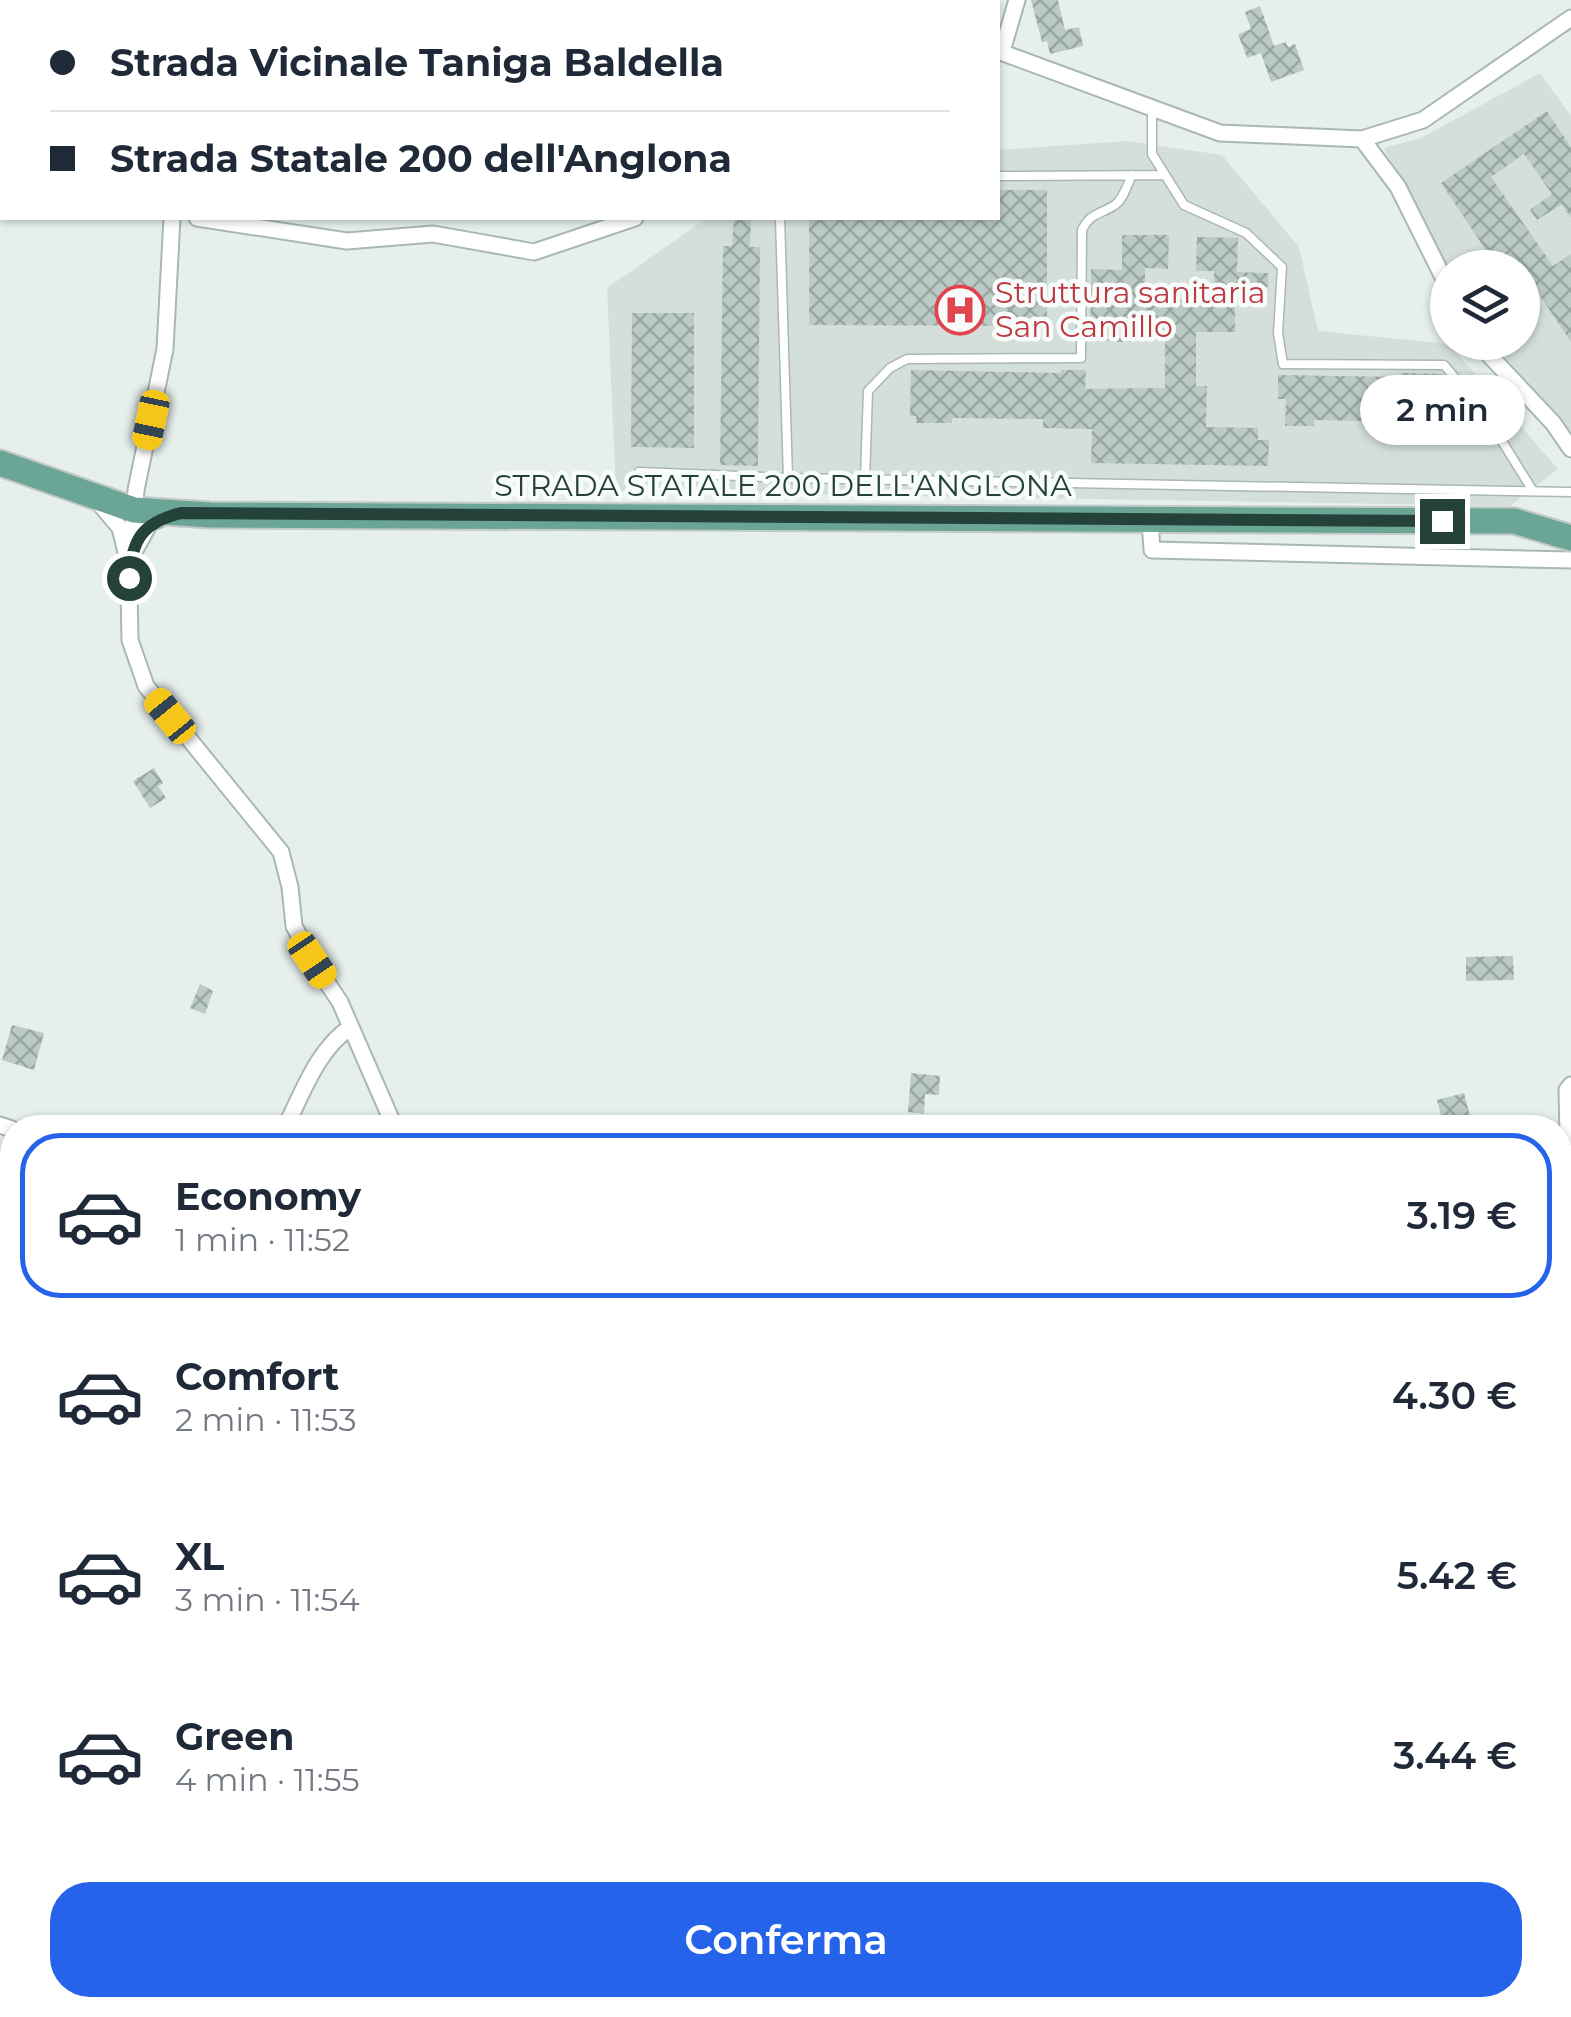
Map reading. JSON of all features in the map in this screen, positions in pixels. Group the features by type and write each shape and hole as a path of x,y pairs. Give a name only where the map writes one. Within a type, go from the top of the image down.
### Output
{"main road":[{"name":"STRADA STATALE 200 DELL'ANGLONA","path":"0,463 134,510 181,513 1514,521 1571,538"}],"street":[{"path":"1016,0 1000,50 1220,133 1362,140 1423,120 1571,18"},
{"path":"1362,140 1398,187 1430,251"},
{"path":"172,220 165,349 134,510 130,640 146,686 281,852 294,926 340,1002 389,1115"},
{"path":"211,220 347,241 432,234 534,252 628,220"},
{"path":"1494,360 1571,448"},
{"path":"84,492 110,512 120,528 129,578"},
{"path":"131,560 150,524 181,513"},
{"path":"1150,521 1152,550 1571,560"},
{"path":"292,1115 322,1056 338,1035 351,1027"},
{"path":"1568,1115 1567,1090 1571,1085"}],"lane":[{"path":"1152,107 1152,154 1184,205 1246,232 1282,267 1278,334 1283,364 1444,365 1482,409 1533,492"},
{"path":"865,479 868,391 890,368 906,360 1081,358 1082,230 1088,218 1124,195 1132,175"},
{"path":"1000,176 1166,175"},
{"path":"780,220 788,478"},
{"path":"639,472 1571,492"}],"shaded area":[{"path":"1540,73 1571,116 1571,432 1508,360 1540,360 1540,250 1437,250 1384,148 1421,138"},
{"name":"Struttura sanitaria San Camillo","path":"1127,141 1222,155 1299,247 1318,331 1430,342 1430,360 1463,360 1558,469 1510,506 616,491 607,288 704,220 1000,220 1000,150"}],"building":[{"path":"1031,0 1058,0 1065,30 1079,27 1083,46 1050,54 1047,41 1042,42"},
{"path":"1260,6 1274,46 1295,44 1304,70 1271,82 1261,53 1247,58 1238,34 1251,29 1245,12"},
{"path":"1547,111 1571,147 1571,218 1562,204 1537,220 1530,210 1552,194 1524,154 1491,177 1553,266 1571,254 1571,342 1540,296 1540,250 1486,250 1441,183"},
{"path":"1000,190 1047,190 1047,326 809,325 809,220 1000,220"},
{"path":"734,220 751,220 750,247 760,247 758,466 720,465 723,246 732,246"},
{"path":"1122,235 1169,235 1168,269 1145,268 1145,299 1214,300 1214,271 1196,271 1197,237 1238,238 1237,272 1268,273 1268,287 1235,287 1235,332 1196,332 1196,386 1207,386 1206,427 1258,428 1258,440 1269,440 1268,466 1091,463 1092,429 1043,428 1043,419 952,418 952,423 916,423 916,416 910,416 911,370 1086,370 1085,389 1165,388 1165,332 1131,332 1131,342 1090,341 1091,269 1122,270"},
{"path":"632,313 694,313 694,448 631,447"},
{"path":"1401,373 1442,374 1448,381 1447,421 1441,421 1441,430 1406,430 1406,422 1314,420 1314,426 1285,426 1286,399 1278,399 1278,375 1401,377"},
{"path":"154,768 166,798 150,808 133,781"},
{"path":"1513,956 1514,980 1466,981 1466,957"},
{"path":"200,984 213,991 205,1014 190,1008"},
{"path":"12,1025 44,1033 34,1070 2,1060"},
{"path":"911,1073 940,1076 939,1095 925,1094 924,1114 908,1112"},
{"path":"1464,1093 1470,1115 1441,1115 1437,1100"}],"place":[{"name":"Struttura sanitaria San Camillo","path":"960,310"}],"route":[{"path":"129,578 131,560 144,530 158,519 181,513 1442,521"}]}
